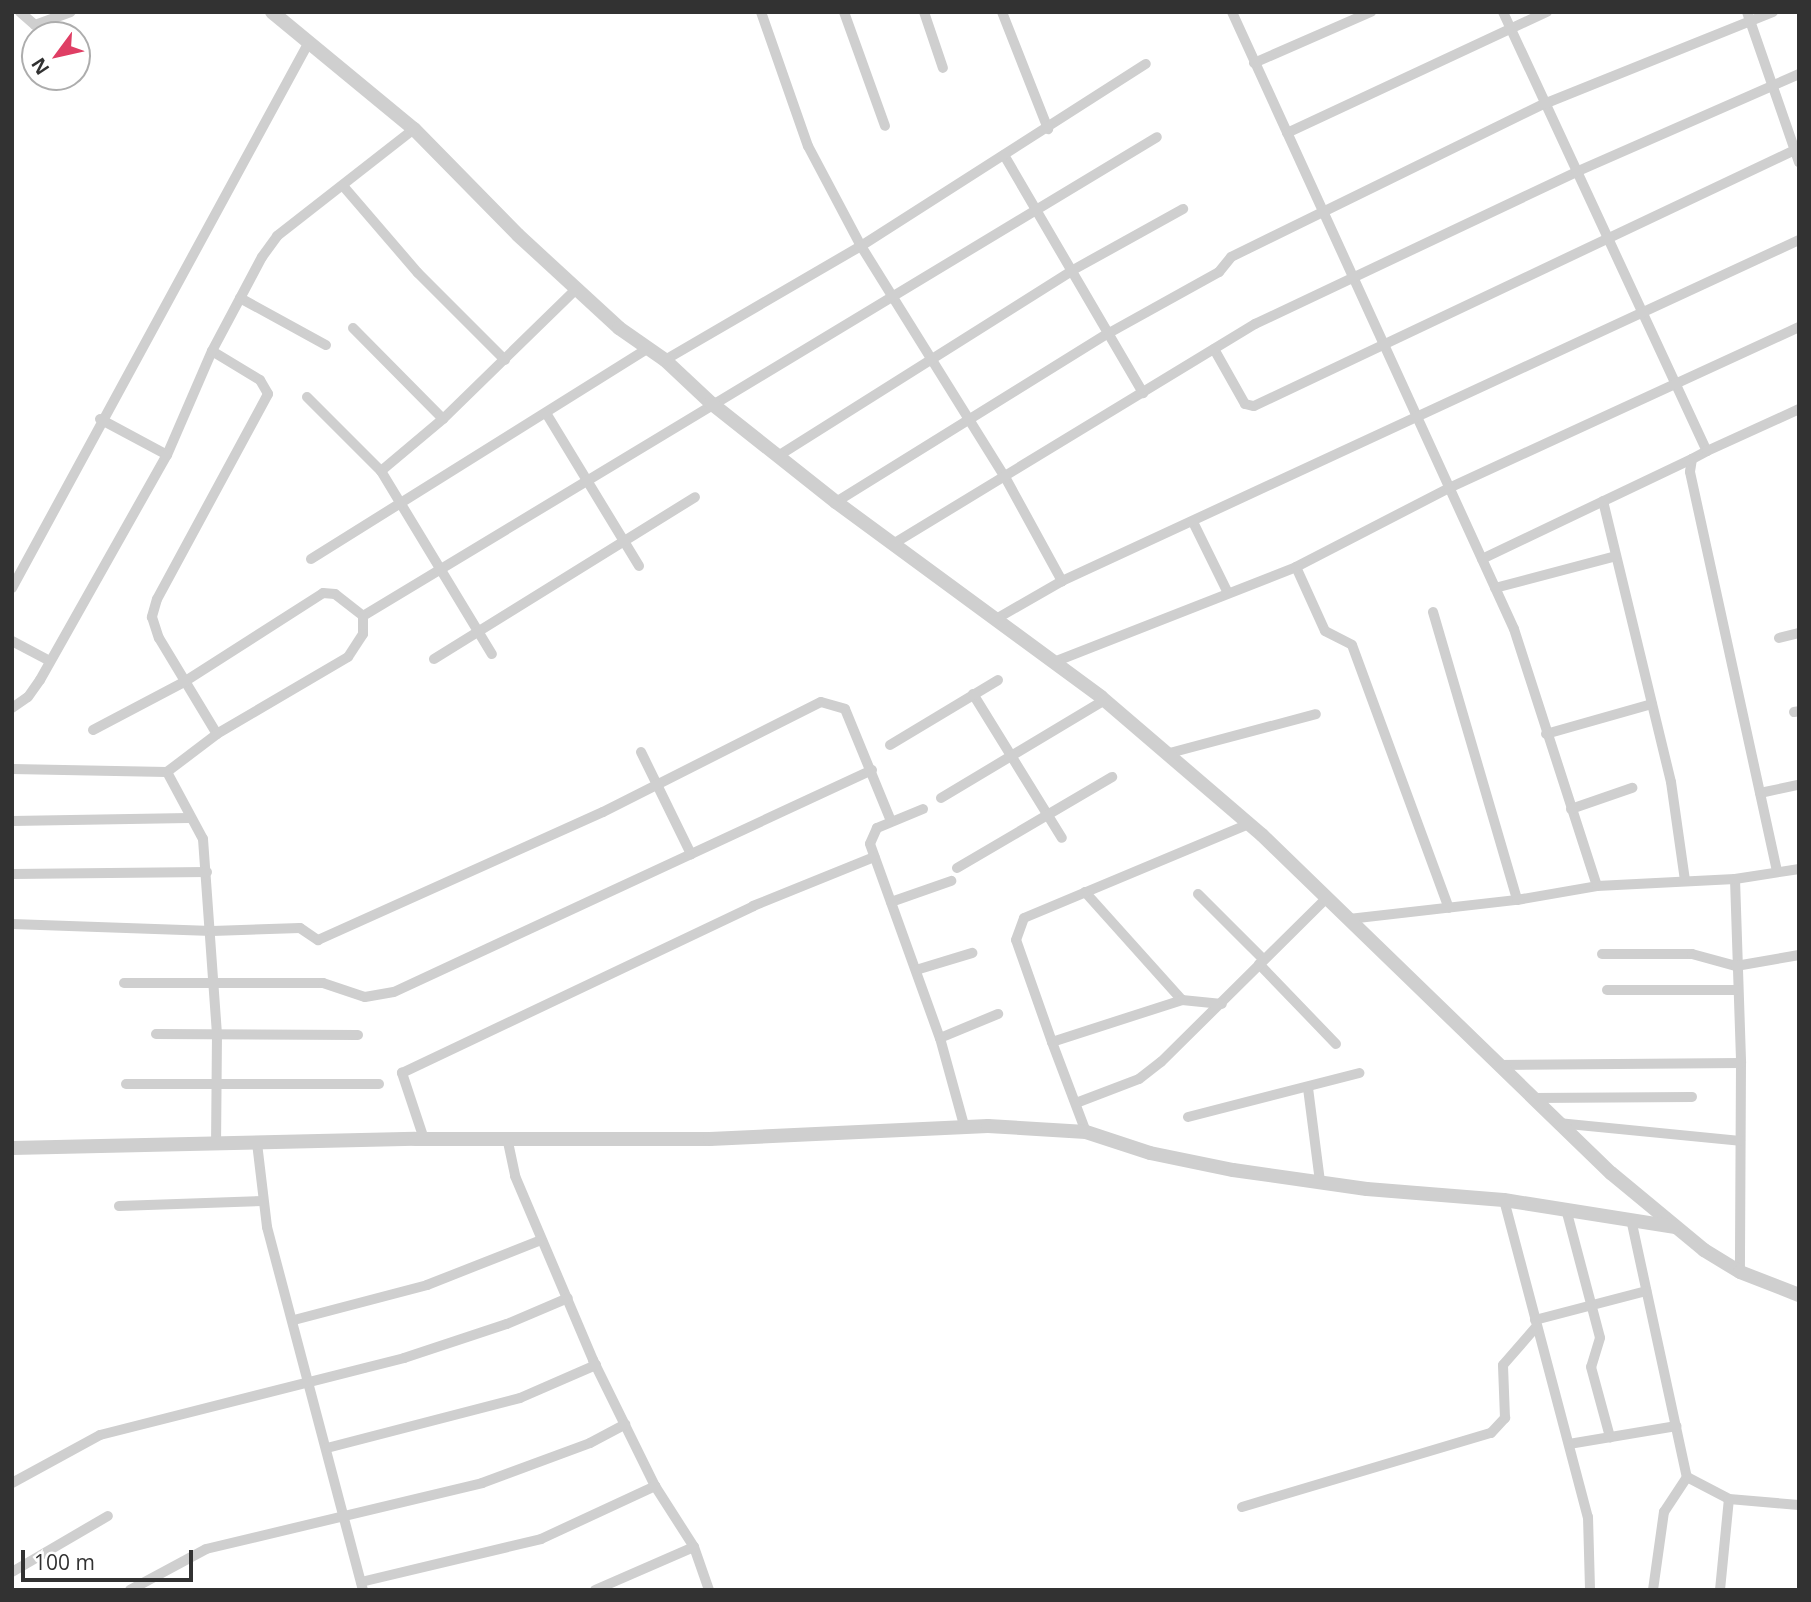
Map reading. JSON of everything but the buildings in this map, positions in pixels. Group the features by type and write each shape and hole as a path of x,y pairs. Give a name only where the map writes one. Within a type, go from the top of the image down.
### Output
{"street":[{"path":"20,12 35,25 71,12"},
{"path":"272,12 414,128 576,289 665,360 711,403 836,502 1105,700 1249,824 1558,1123 1676,1227 1740,1272 1799,1296"},
{"path":"761,12 808,146 861,246 1005,477 1062,581"},
{"path":"844,12 885,126"},
{"path":"924,12 943,68"},
{"path":"1002,12 1048,129"},
{"path":"1232,12 1321,212 1356,279 1514,629 1597,886"},
{"path":"1254,64 1371,12"},
{"path":"1503,12 1707,451"},
{"path":"1287,133 1547,12"},
{"path":"836,502 1109,333 1219,272 1231,257 1544,104 1748,16 1773,12"},
{"path":"1748,16 1774,82 1799,162"},
{"path":"12,588 100,419 309,42"},
{"path":"665,360 861,246 1146,64"},
{"path":"893,544 1255,324 1356,279 1576,172 1774,82 1799,74"},
{"path":"12,708 28,697 167,455 212,351 277,236 344,187 414,128"},
{"path":"363,616 711,403 894,297 1157,137"},
{"path":"1214,349 1245,404 1254,406 1387,346 1797,149"},
{"path":"1004,155 1038,207 1143,393"},
{"path":"344,187 418,273 505,360"},
{"path":"778,456 1073,270 1183,209"},
{"path":"996,619 1062,581 1799,240"},
{"path":"382,471 443,419 576,289"},
{"path":"240,298 326,345"},
{"path":"1054,662 1296,567 1449,488 1679,386 1799,327"},
{"path":"352,328 443,419"},
{"path":"311,559 649,348"},
{"path":"212,351 260,380 268,394 153,609 153,625 184,682 217,734"},
{"path":"307,397 382,471 398,505 492,654"},
{"path":"1482,559 1707,451 1798,412"},
{"path":"546,413 639,566"},
{"path":"100,419 167,455"},
{"path":"1692,459 1696,501 1777,872"},
{"path":"434,659 695,498"},
{"path":"1603,501 1671,782 1685,880"},
{"path":"1193,522 1228,593"},
{"path":"1495,588 1616,556"},
{"path":"1296,567 1325,631 1352,645 1449,908"},
{"path":"93,730 184,682 323,593 335,594 363,616"},
{"path":"1433,612 1517,900"},
{"path":"12,769 167,772 217,734 348,657 363,634 363,616"},
{"path":"1779,638 1799,633"},
{"path":"12,641 50,661"},
{"path":"890,744 998,680"},
{"path":"973,694 1062,838"},
{"path":"941,798 1105,700"},
{"path":"12,924 212,931 299,928 318,940 658,785 830,701 845,709 891,821"},
{"path":"1546,734 1652,704"},
{"path":"1166,754 1316,714"},
{"path":"641,752 691,854"},
{"path":"124,984 214,980 323,983 365,997 394,992 872,770"},
{"path":"167,772 190,818 199,826 207,872 219,1083 216,1144"},
{"path":"957,868 1112,777"},
{"path":"1759,793 1799,785"},
{"path":"1571,809 1632,788"},
{"path":"923,809 891,821 872,833 874,857 940,1038 964,1125"},
{"path":"12,821 190,818"},
{"path":"1086,1132 1016,940 1017,929 1033,912 1174,859 1249,824"},
{"path":"424,1139 404,1090 402,1073 753,906 874,857"},
{"path":"1349,919 1517,900 1597,886 1735,879 1799,869"},
{"path":"12,874 207,872"},
{"path":"1735,879 1736,990 1741,1063 1740,1272"},
{"path":"891,902 951,881"},
{"path":"1085,892 1182,1000"},
{"path":"1198,894 1336,1044"},
{"path":"1076,1103 1139,1079 1222,1004 1261,961 1326,899"},
{"path":"916,970 972,953"},
{"path":"1602,954 1692,954 1736,966 1799,955"},
{"path":"1607,990 1736,990"},
{"path":"1052,1042 1182,1000 1222,1004"},
{"path":"940,1038 998,1014"},
{"path":"156,1034 358,1035"},
{"path":"1498,1065 1741,1063"},
{"path":"1188,1117 1359,1073"},
{"path":"126,1084 379,1084"},
{"path":"1308,1088 1320,1182"},
{"path":"1532,1098 1692,1097"},
{"path":"1558,1123 1740,1140"},
{"path":"12,1148 424,1139 508,1142 710,1139 964,1125 1086,1132 1150,1153 1320,1182 1504,1200 1676,1227"},
{"path":"508,1142 515,1176 596,1364 655,1486 694,1547 709,1590"},
{"path":"257,1143 263,1201 362,1586 541,1539 655,1486"},
{"path":"1504,1200 1588,1517 1590,1590"},
{"path":"119,1206 263,1201"},
{"path":"1566,1209 1588,1306 1600,1338 1591,1367 1610,1437"},
{"path":"1631,1219 1687,1477 1664,1513 1653,1590"},
{"path":"294,1320 427,1285 541,1240"},
{"path":"1242,1507 1491,1433 1505,1418 1503,1365 1535,1324 1588,1306 1646,1291"},
{"path":"12,1483 100,1435 312,1384 507,1324 568,1297"},
{"path":"327,1448 520,1398 596,1364"},
{"path":"130,1590 206,1549 482,1483 590,1443 625,1424"},
{"path":"1569,1444 1676,1426"},
{"path":"1687,1477 1730,1499 1799,1506"},
{"path":"1720,1590 1730,1499"},
{"path":"12,1573 108,1516"},
{"path":"595,1590 694,1547"}]}
